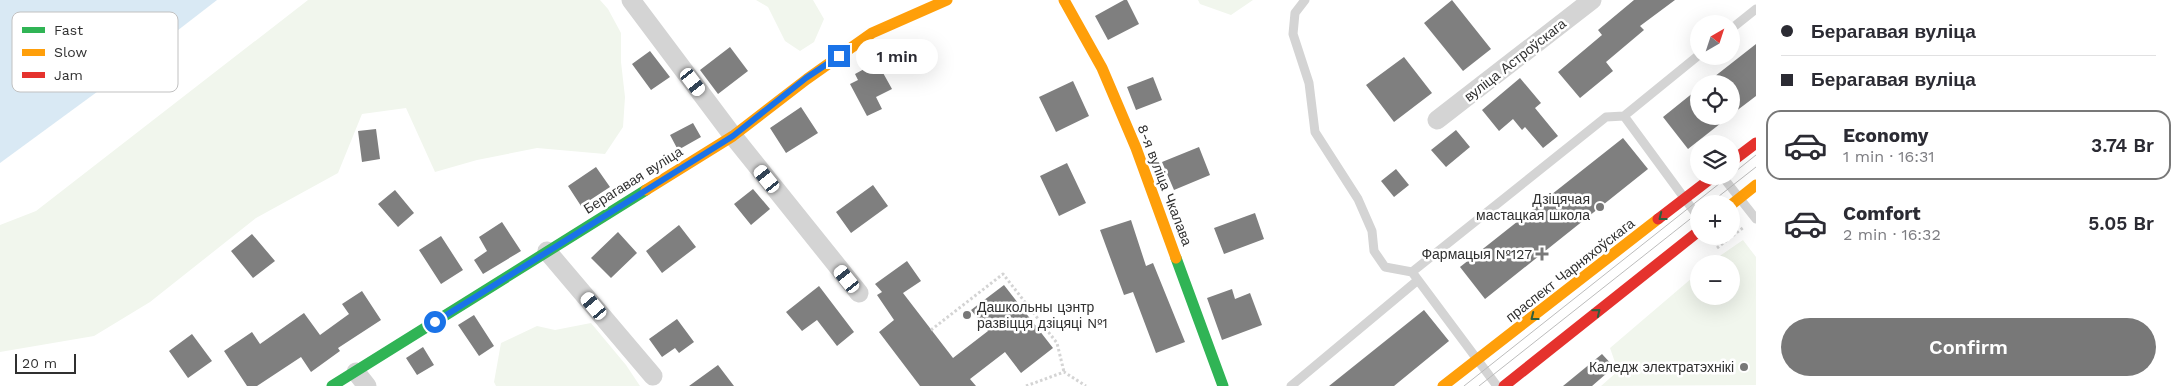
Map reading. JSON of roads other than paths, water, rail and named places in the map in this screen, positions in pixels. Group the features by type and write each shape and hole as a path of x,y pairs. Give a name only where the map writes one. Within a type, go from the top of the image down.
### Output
{"street":[{"path":"631,0 733,136 859,293"},
{"name":"Берагавая вуліца","path":"332,386 361,379 547,251 733,136 806,78 872,33 947,0"},
{"name":"8-я вуліца Чкалава","path":"1064,0 1102,68 1136,148 1223,386"},
{"name":"вуліца Астроўскага","path":"1437,120 1592,0"},
{"path":"1740,155 1756,143"},
{"name":"праспект Чарняхоўскага","path":"1449,384 1703,185"},
{"path":"1740,198 1756,185"},
{"path":"1504,386 1690,238"},
{"path":"547,251 654,376"}],"lane":[{"path":"1305,0 1295,13 1293,34 1308,83 1315,132 1358,199 1372,231 1374,251 1385,267 1412,272 1497,386"},
{"path":"1740,22 1756,9"},
{"path":"1412,272 1606,117 1624,116 1690,62"},
{"path":"1624,116 1690,207"},
{"path":"1740,206 1756,219"},
{"path":"1291,386 1418,280"}],"tram line":[{"path":"1740,168 1756,155"},
{"path":"1720,195 1756,167"},
{"path":"1464,386 1718,185"},
{"path":"1479,386 1690,219"}],"place":[{"name":"Дзіцячая мастацкая школа","path":"1600,207"},
{"name":"Фармацыя №127","path":"1542,254"},
{"name":"Дашкольны цэнтр развіцця дзіцяці №1","path":"967,315"},
{"name":"Каледж электратэхнікі","path":"1744,367"}]}
